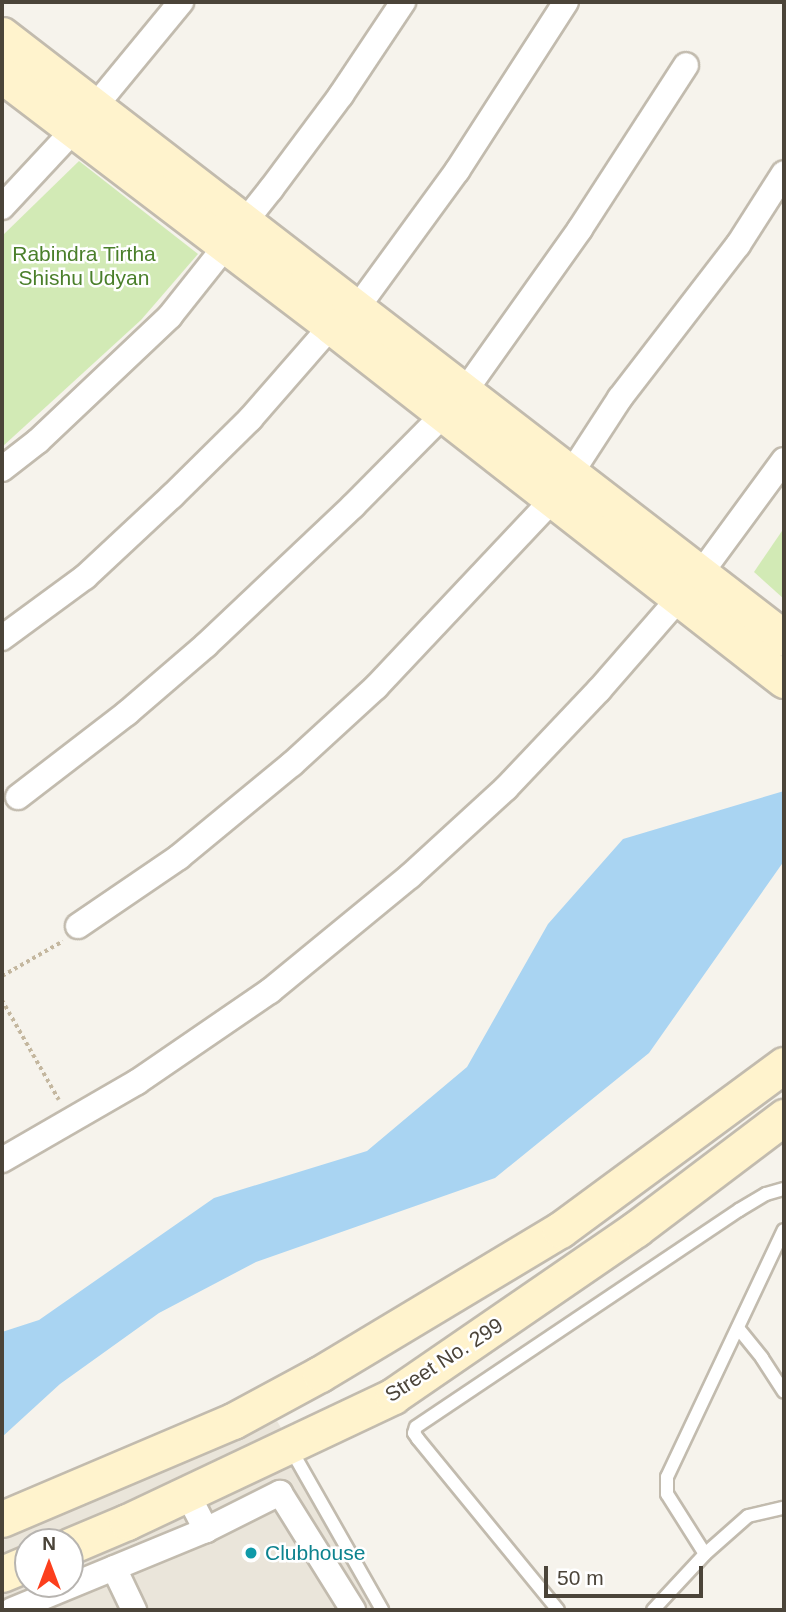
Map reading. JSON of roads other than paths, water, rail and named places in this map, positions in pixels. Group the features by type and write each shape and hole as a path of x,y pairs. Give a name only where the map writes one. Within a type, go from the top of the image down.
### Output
{"street":[{"path":"2,207 84,119 181,2"},
{"path":"2,470 38,441 170,316 341,94 403,2"},
{"path":"2,638 85,577 172,496 250,419 344,317 457,171 566,2"},
{"path":"2,35 84,119 689,585 784,680"},
{"path":"18,797 127,713 206,645 354,506 454,403 580,229 686,65"},
{"path":"2,75 84,119"},
{"path":"75,931 179,857 292,764 376,687 561,488 620,398 738,245 784,173"},
{"path":"2,1160 137,1082 270,991 400,885 506,788 599,690 689,585 784,460"},
{"path":"689,585 784,638"},
{"path":"2,1519 233,1421 331,1367 560,1230 784,1065"},
{"name":"Street No. 299","path":"84,1540 393,1396 636,1229 781,1125"},
{"path":"187,1493 206,1530"},
{"path":"12,1610 206,1530 280,1493 353,1610"},
{"path":"114,1568 134,1610"}],"lane":[{"path":"558,1610 414,1433 416,1427 739,1210 766,1194 784,1189"},
{"path":"705,1554 667,1494 667,1477 784,1230"},
{"path":"738,1328 784,1392"},
{"path":"288,1445 382,1610"},
{"path":"653,1610 705,1554 748,1516 784,1508"}],"water":[{"path":"784,791 784,861 649,1053 495,1178 256,1262 159,1313 60,1384 2,1437 2,1332 39,1320 214,1198 367,1151 467,1067 548,924 623,839"}],"place":[{"name":"Clubhouse","path":"251,1553"}],"park label":[{"name":"Rabindra Tirtha Shishu Udyan","path":"84,266"}]}
